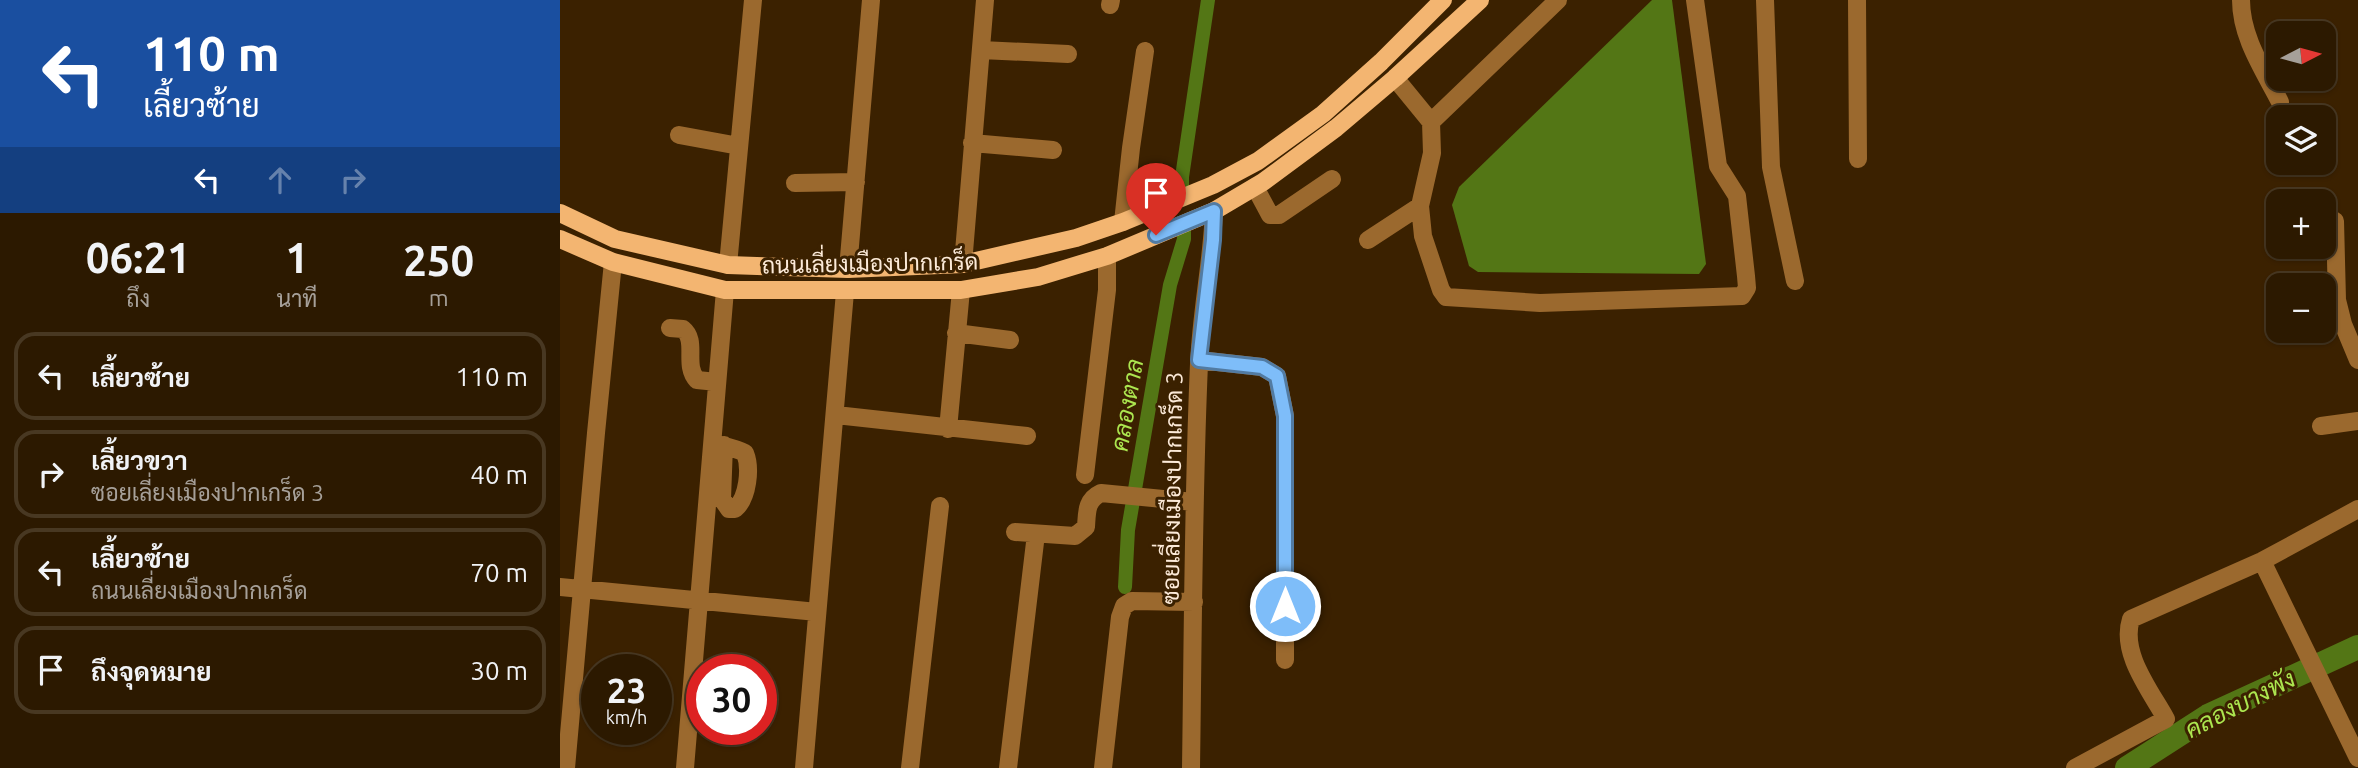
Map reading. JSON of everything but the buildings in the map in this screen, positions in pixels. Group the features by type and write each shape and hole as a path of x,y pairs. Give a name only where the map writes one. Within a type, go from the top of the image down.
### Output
{"main road":[{"name":"ถนนเลี่ยงเมืองปากเกร็ด","path":"560,213 615,239 728,265 848,269 963,264 1076,238 1213,185 1258,161 1323,114 1381,62 1443,0"},
{"name":"ถนนเลี่ยงเมืองปากเกร็ด","path":"560,239 613,262 725,290 961,290 1038,277 1107,256 1214,211 1255,187 1336,128 1478,2"}],"street":[{"path":"728,265 752,0"},
{"path":"848,269 871,0"},
{"path":"963,264 985,0"},
{"path":"1431,122 1558,0"},
{"path":"1395,78 1431,122 1432,153 1424,177 1420,206 1423,236 1441,290 1446,297 1540,303 1742,296 1747,288 1737,196 1718,166 1695,0"},
{"path":"1765,0 1771,167 1795,281"},
{"path":"1857,0 1858,159"},
{"path":"2241,0 2241,18 2245,33 2280,102"},
{"path":"981,50 1068,54"},
{"path":"1123,222 1145,51"},
{"path":"679,135 739,146"},
{"path":"972,142 1053,149"},
{"path":"1255,187 1273,216 1279,215 1332,179"},
{"path":"795,183 856,182"},
{"path":"1368,240 1420,206"},
{"name":"ซอยเลี่ยงเมืองปากเกร็ด 3","path":"1191,768 1194,502 1199,360 1214,211"},
{"path":"1085,475 1107,290 1107,256"},
{"path":"2336,259 2337,300 2343,324 2358,360"},
{"path":"566,768 613,262"},
{"path":"685,768 700,600 719,444 717,382 725,290"},
{"path":"948,429 961,290"},
{"path":"804,768 845,292"},
{"path":"670,328 683,329 690,337 690,365 697,380 717,382"},
{"path":"956,333 1010,340"},
{"path":"1199,360 1262,367 1277,376 1285,416 1285,660"},
{"path":"836,415 1027,436"},
{"path":"2321,426 2358,421"},
{"path":"1015,532 1068,538 1080,533 1086,527 1088,504 1094,496 1101,493 1194,502"},
{"path":"910,768 940,506"},
{"path":"2075,768 2166,719 2131,655 2127,631 2131,619 2262,561 2358,509"},
{"path":"1008,768 1036,534"},
{"path":"2262,561 2358,758"},
{"path":"560,587 817,612"},
{"path":"1103,768 1120,617 1125,606 1132,601 1194,602"}],"shaded area":[{"path":"1652,0 1672,0 1706,264 1699,274 1478,272 1469,266 1452,205 1459,187"}],"waterway":[{"name":"คลองตาล","path":"1182,189 1208,0"},
{"name":"คลองตาล","path":"1125,587 1128,530 1170,285 1184,232"},
{"name":"คลองบางพัง","path":"2127,768 2208,716 2358,647"}],"route":[{"path":"1156,235 1214,211 1199,360 1262,367 1277,376 1285,416 1285,606"}]}
